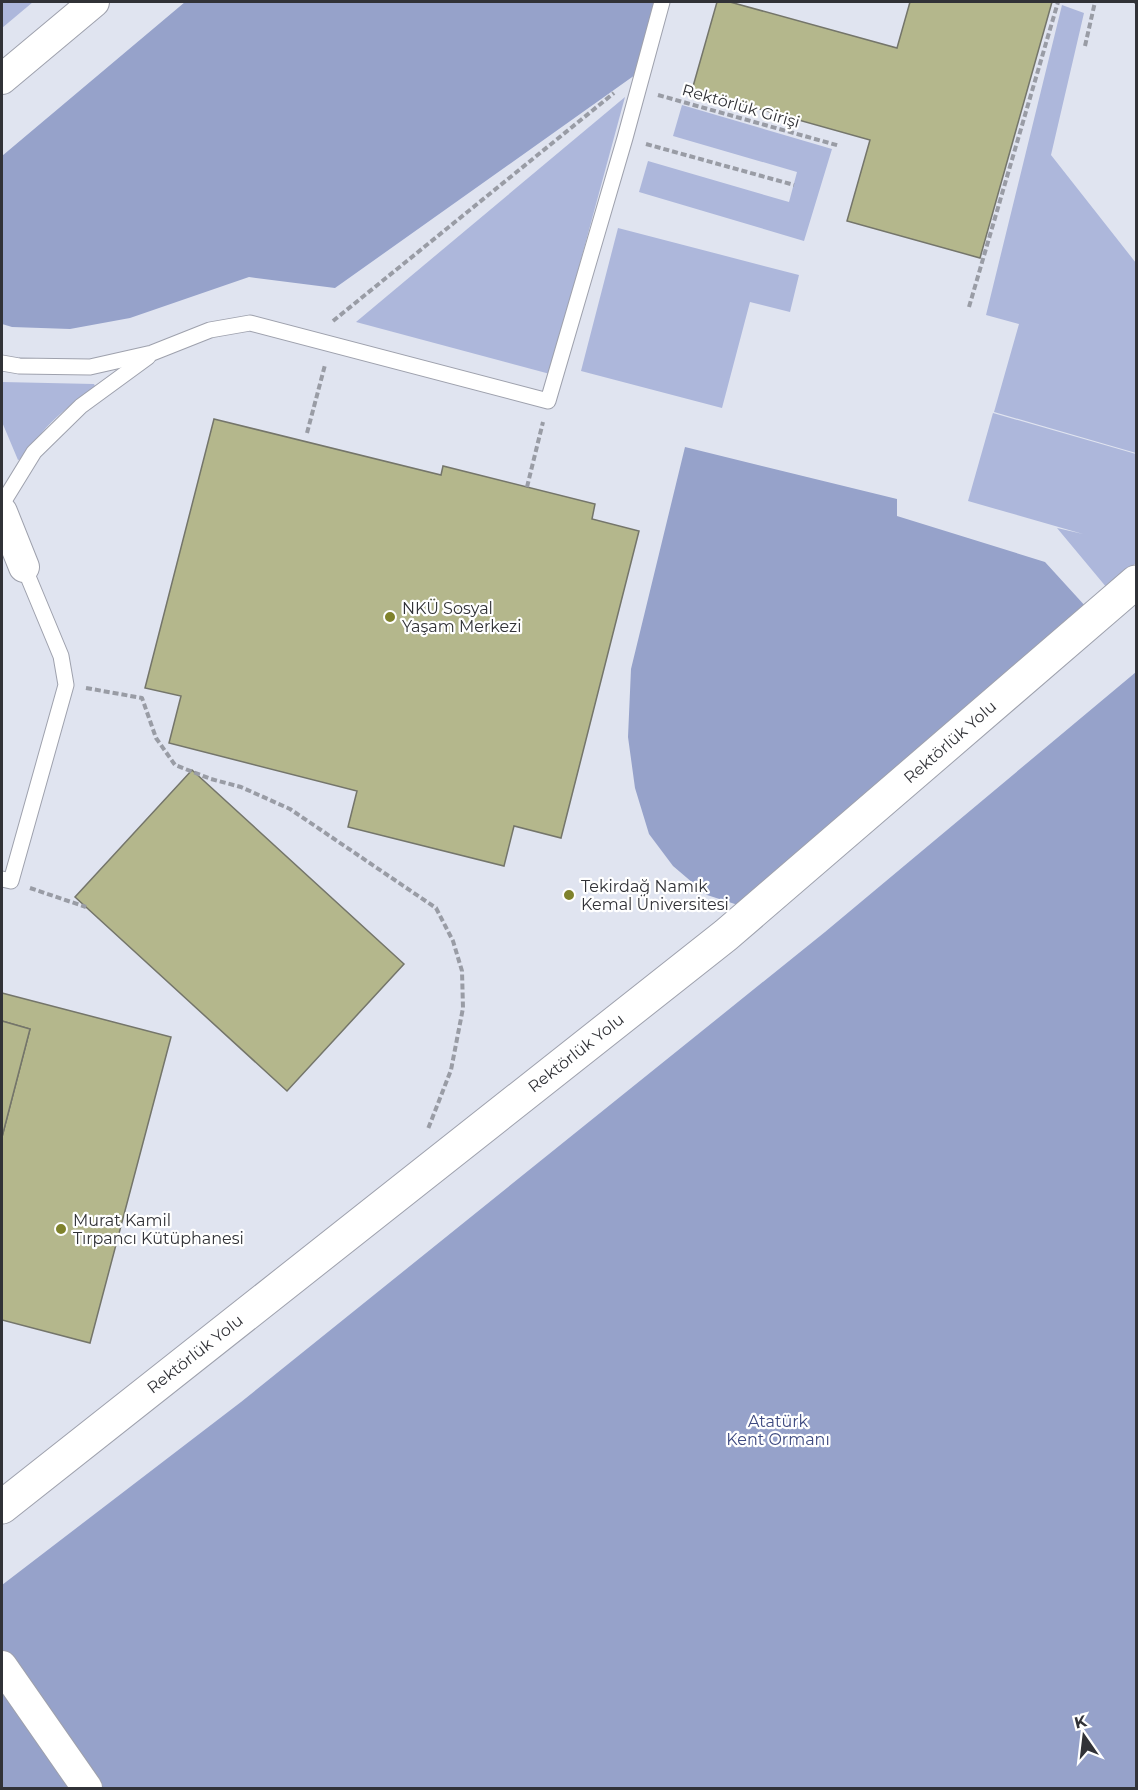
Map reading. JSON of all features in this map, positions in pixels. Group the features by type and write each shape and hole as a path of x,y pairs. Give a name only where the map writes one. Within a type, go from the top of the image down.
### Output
{"street":[{"path":"2,79 94,2"},
{"path":"2,512 24,567"},
{"name":"Rektörlük Yolu","path":"2,1507 726,935 1137,582"},
{"path":"2,1666 87,1788"}],"lane":[{"path":"2,363 19,366 90,367 152,353 210,330 250,323 548,401 662,2"},
{"path":"2,504 33,452 81,406 152,353"},
{"path":"6,880 66,685 61,656 24,567"}],"path":[{"path":"969,307 1058,2"},
{"path":"1085,46 1095,2"},
{"path":"312,339 642,70"},
{"name":"Rektörlük Girişi","path":"637,89 840,146"},
{"path":"625,138 794,185"},
{"path":"307,433 331,344"},
{"path":"527,487 548,401"},
{"path":"66,685 142,698 156,738 175,765 241,787 290,809 436,908 453,941 462,971 463,1008 451,1070 415,1158 419,1178"},
{"path":"6,880 86,907"}],"shaded area":[{"path":"2,2 33,2 2,28"},
{"path":"1062,5 1084,13 1051,155 1136,263 1136,453 994,412 1019,324 986,315"},
{"path":"625,97 550,374 356,322"},
{"path":"682,105 832,149 804,241 639,192 648,161 789,202 797,172 673,136"},
{"path":"618,228 799,275 790,312 750,302 722,408 581,371"},
{"path":"2,382 94,384 96,388 56,418 31,447 25,458 18,460 2,422"},
{"path":"993,413 1136,454 1136,563 1107,588 1057,528 1083,534 968,501"}],"green space":[{"path":"185,2 662,2 642,70 335,288 249,277 130,318 70,329 12,327 2,324 2,156"},
{"path":"685,447 897,499 897,516 1045,562 1087,608 738,905 707,895 673,866 649,834 635,788 628,737 631,669"},
{"name":"Atatürk Kent Ormanı","path":"1136,672 1136,1788 2,1788 2,1585 241,1402 825,932"}],"building":[{"path":"717,2 730,2 897,48 910,2 1052,2 980,258 847,221 870,140 692,90"},
{"name":"NKÜ Sosyal Yaşam Merkezi","path":"214,419 441,475 443,466 595,504 592,519 639,531 561,838 514,826 504,866 348,827 357,791 169,743 181,696 145,688"},
{"path":"192,770 404,964 287,1091 75,897"},
{"name":"Murat Kamil Tırpancı Kütüphanesi","path":"2,993 171,1037 90,1343 2,1320 2,1137 30,1029 2,1021"},
{"path":"2,1021 30,1029 2,1137"}],"place":[{"name":"NKÜ Sosyal Yaşam Merkezi","path":"390,617"},
{"name":"Tekirdağ Namık Kemal Üniversitesi","path":"569,895"},
{"name":"Murat Kamil Tırpancı Kütüphanesi","path":"61,1229"}]}
